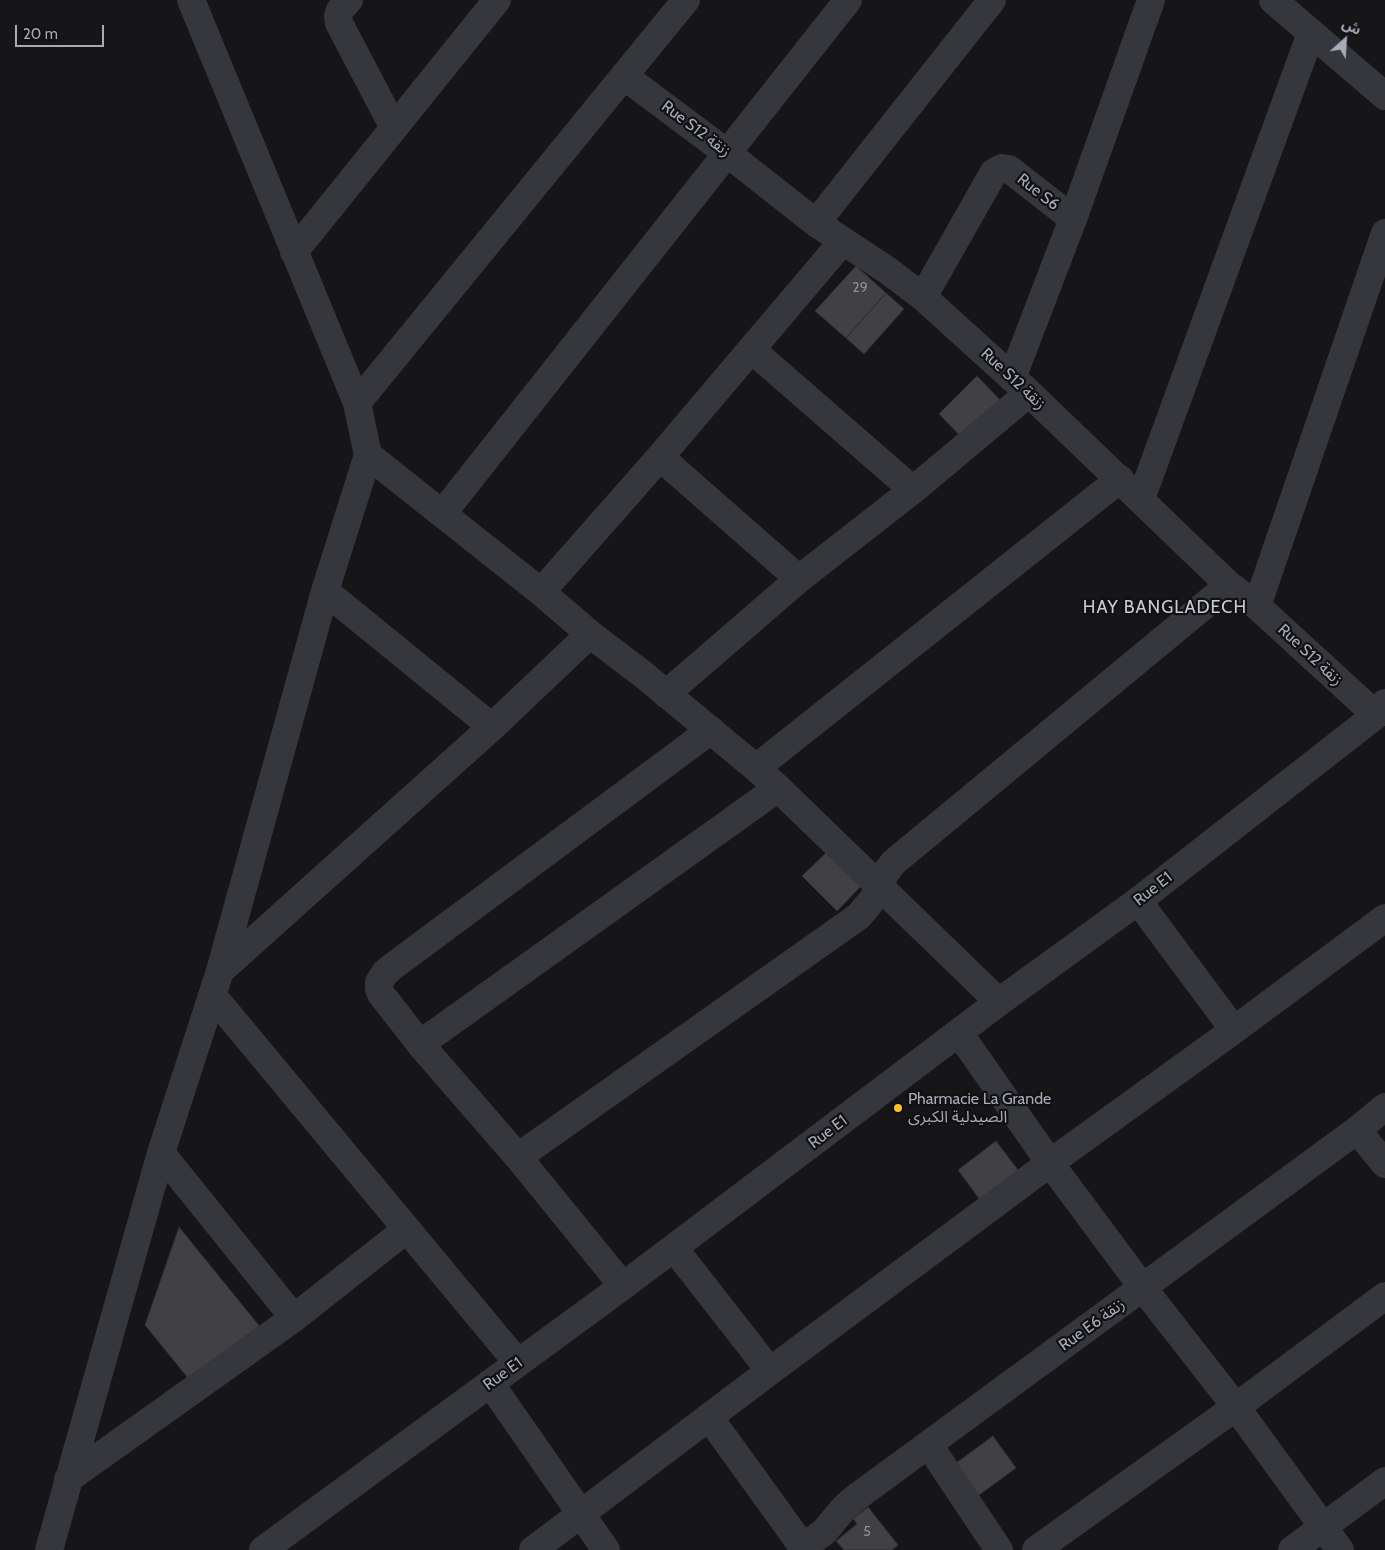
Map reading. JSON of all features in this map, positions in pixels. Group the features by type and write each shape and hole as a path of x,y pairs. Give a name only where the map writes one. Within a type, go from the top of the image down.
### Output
{"street":[{"path":"49,1550 162,1153 216,983 325,591 368,455 358,403 190,0"},
{"path":"350,0 340,10 338,16 339,23 394,128"},
{"path":"294,252 497,0"},
{"path":"358,403 686,0"},
{"path":"442,514 848,0"},
{"path":"816,223 992,0"},
{"path":"666,694 799,579 913,490 1021,385 1073,219 1151,0"},
{"path":"1273,0 1385,96"},
{"path":"1141,499 1311,33"},
{"name":"Rue S12 زنقة","path":"624,76 816,223 887,270 923,297 1021,385 1229,585 1257,606 1380,709"},
{"name":"Rue S6","path":"923,297 994,172 1002,168 1009,168 1073,219"},
{"path":"1257,606 1385,233"},
{"path":"541,592 660,457 843,241"},
{"path":"752,350 913,490"},
{"path":"368,455 541,592 756,768 1000,1002"},
{"path":"660,457 799,579"},
{"path":"756,768 1120,479"},
{"path":"518,1157 859,916 873,899 886,872 894,862 1229,585"},
{"path":"325,591 492,727"},
{"path":"216,983 590,634"},
{"name":"Rue E1","path":"264,1550 623,1286 1000,1002 1138,901 1380,709"},
{"path":"623,1286 518,1157 420,1044 381,994 379,982 385,973 711,730"},
{"path":"420,1044 778,788"},
{"path":"1138,901 1234,1030"},
{"path":"532,1550 1050,1163 1385,918"},
{"path":"216,983 407,1229 518,1363"},
{"path":"959,1033 1050,1163 1143,1288 1236,1406 1340,1550"},
{"name":"Rue E6 زنقة","path":"804,1549 824,1532 854,1499 1143,1288 1357,1130 1385,1107"},
{"path":"1357,1130 1385,1164"},
{"path":"162,1153 294,1318"},
{"path":"68,1479 294,1318 407,1229"},
{"path":"674,1248 770,1371"},
{"path":"1036,1550 1385,1296"},
{"path":"490,1383 606,1550"},
{"path":"710,1417 804,1549"},
{"path":"929,1445 999,1550"},
{"path":"1292,1550 1385,1481"}],"building":[{"path":"856,266 886,293 846,338 815,311"},
{"path":"886,293 904,309 864,354 846,338"},
{"path":"977,376 1005,405 966,442 939,414"},
{"path":"828,851 862,885 837,911 802,876"},
{"path":"996,1141 1025,1179 986,1208 958,1170"},
{"path":"179,1227 261,1328 192,1383 145,1325"},
{"path":"993,1436 1016,1468 975,1498 952,1466"},
{"path":"868,1507 898,1545 892,1550 844,1550 836,1541 857,1524 853,1519"}],"place":[{"name":"Pharmacie La Grande الصيدلية الكبرى","path":"898,1108"}],"district":[{"name":"HAY BANGLADECH","path":"1165,608"}]}
